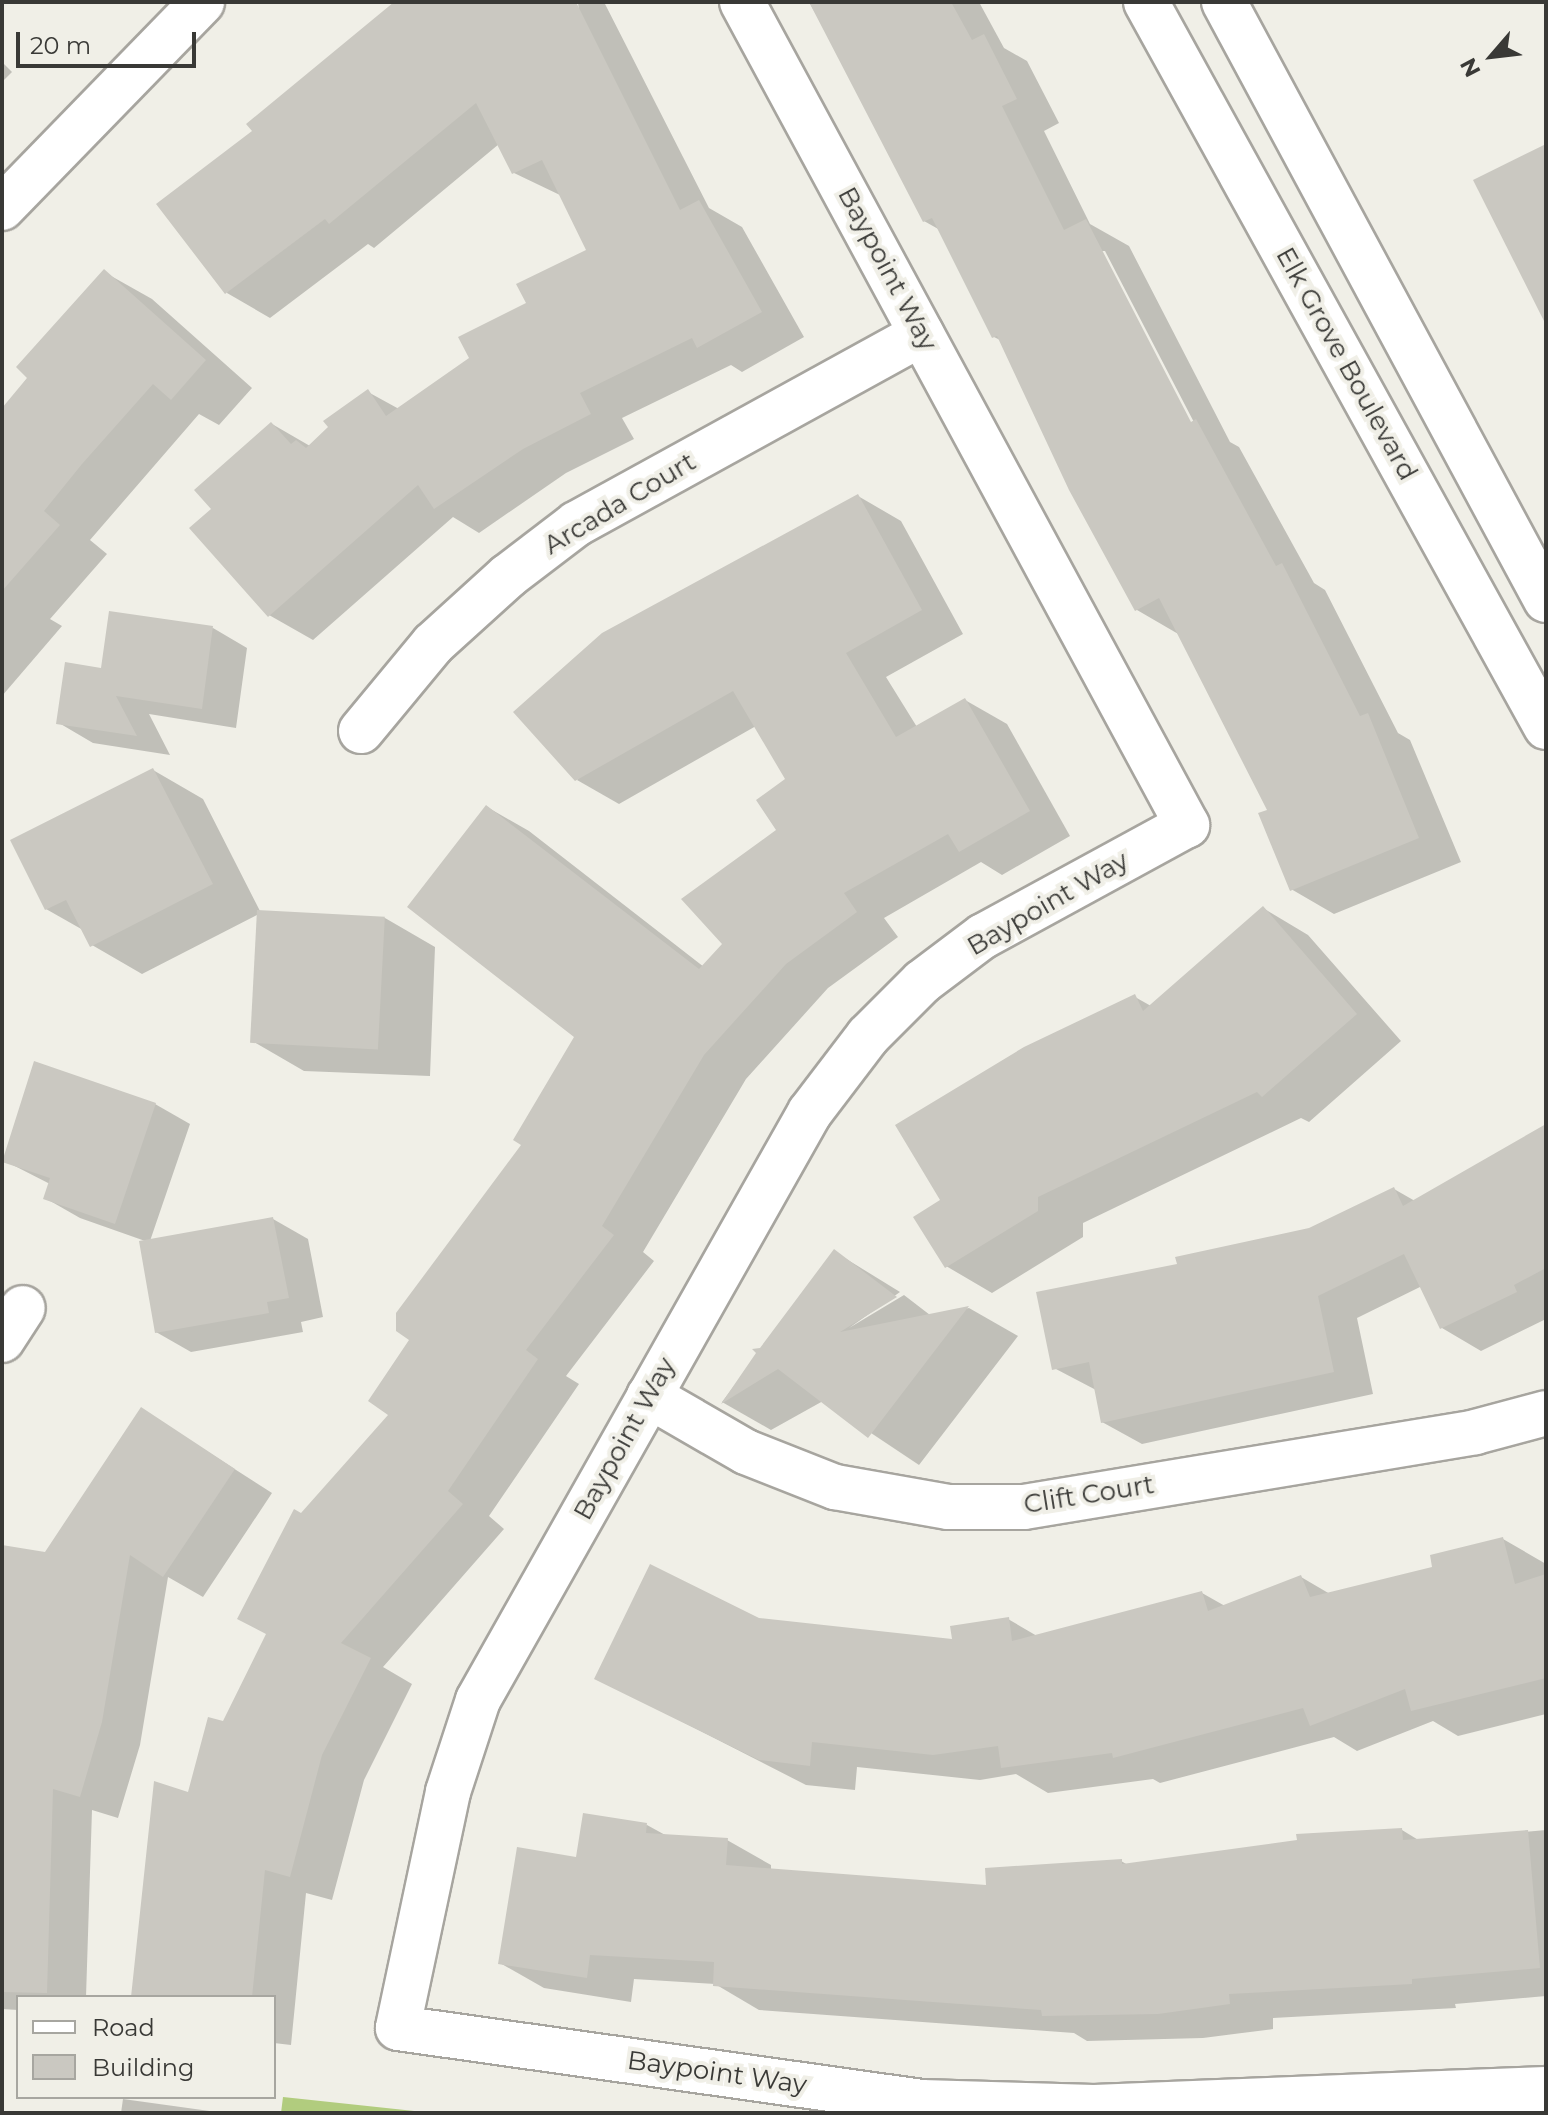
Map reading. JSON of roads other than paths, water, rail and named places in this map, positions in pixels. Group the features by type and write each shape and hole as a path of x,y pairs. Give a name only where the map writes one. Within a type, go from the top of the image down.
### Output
{"street":[{"path":"2,208 202,2"},
{"name":"Baypoint Way","path":"742,2 1187,825 983,936 922,982 868,1036 810,1112 478,1700 448,1792 398,2028 923,2108 1476,2102 1546,2089"},
{"name":"Elk Grove Boulevard","path":"1146,2 1546,727"},
{"path":"1224,2 1546,600"},
{"name":"Arcada Court","path":"361,731 433,644 508,576 576,524 921,334"},
{"name":"Clift Court","path":"649,1396 746,1452 835,1487 948,1507 1024,1507 1475,1432 1546,1413"}]}
